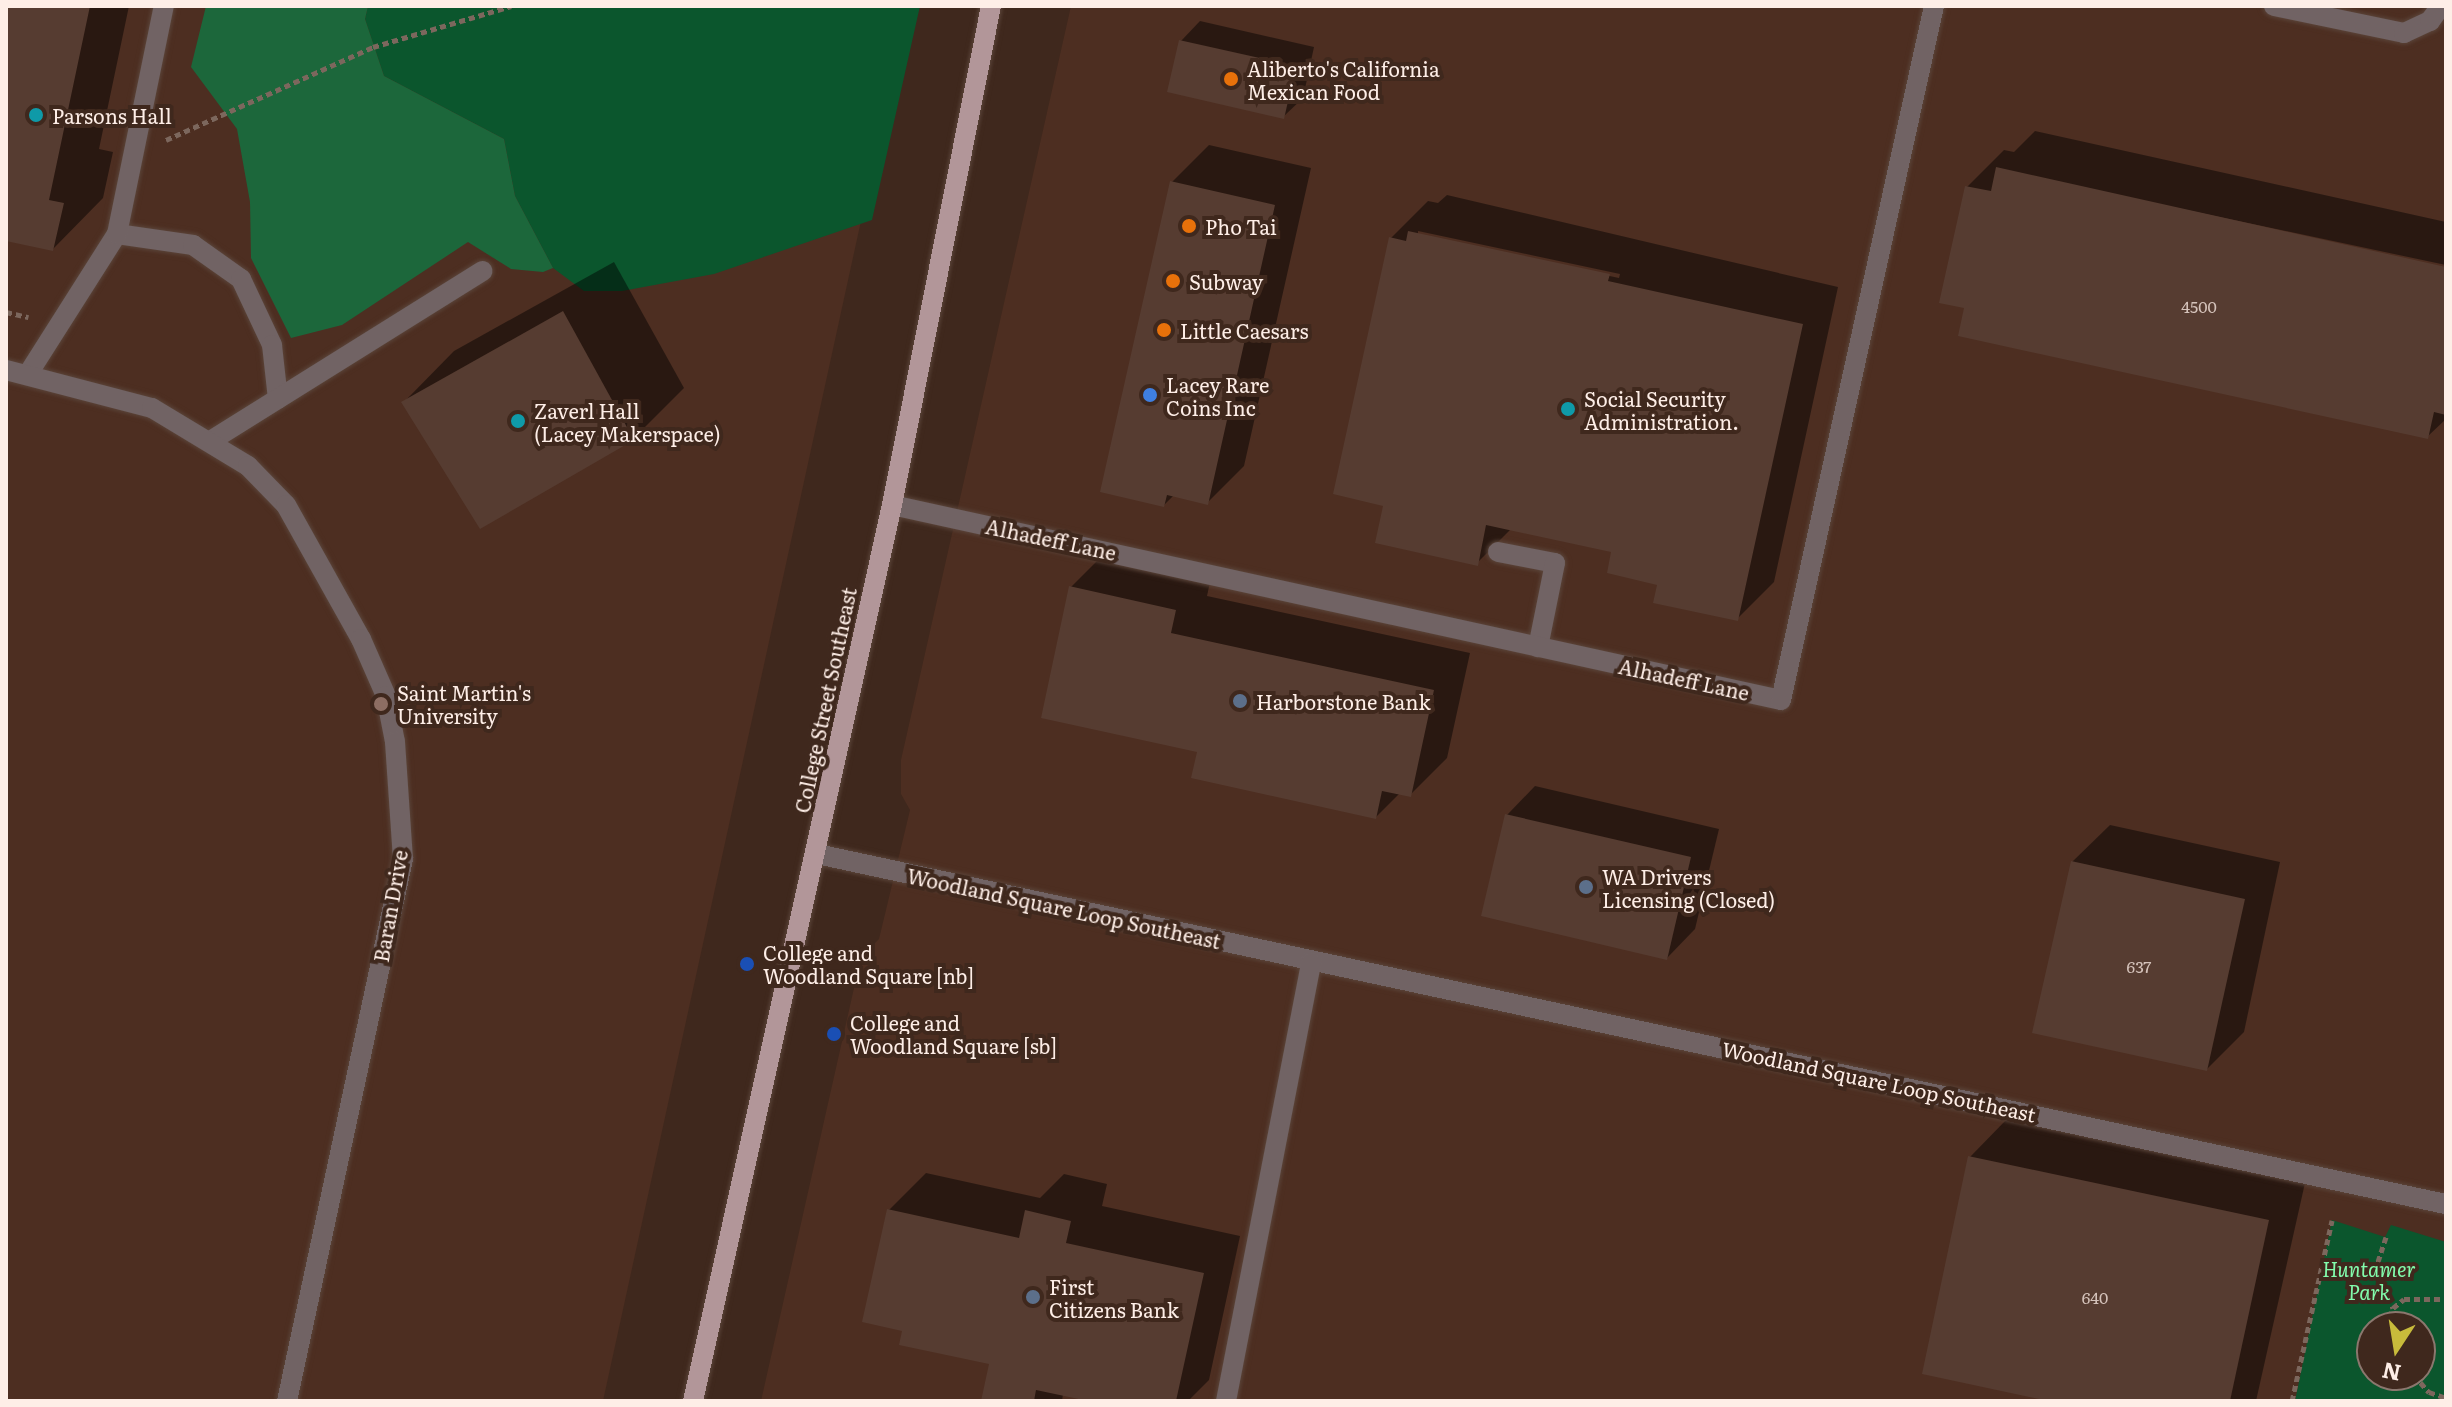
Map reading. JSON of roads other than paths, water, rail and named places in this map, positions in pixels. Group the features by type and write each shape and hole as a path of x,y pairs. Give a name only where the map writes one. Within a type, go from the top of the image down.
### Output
{"main road":[{"name":"College Street Southeast","path":"693,1401 817,854 892,505 991,6"}],"street":[{"path":"28,374 117,234 164,6"},
{"name":"Alhadeff Lane","path":"892,505 1781,700 1934,6"},
{"path":"2274,6 2404,33 2430,21 2441,6"},
{"path":"117,234 193,245 241,279 272,345 278,399"},
{"path":"212,440 482,271"},
{"name":"Baran Drive","path":"6,370 152,408 212,440 248,466 286,505 361,639 386,696 395,742 403,859 287,1401"},
{"path":"1498,552 1555,563 1538,647"},
{"name":"Woodland Square Loop Southeast","path":"817,854 2446,1204"},
{"path":"1226,1401 1311,962"}],"place":[{"name":"Aliberto's California Mexican Food","path":"1231,79"},
{"name":"Parsons Hall","path":"36,115"},
{"name":"Pho Tai","path":"1189,226"},
{"name":"Subway","path":"1173,281"},
{"name":"Little Caesars","path":"1164,330"},
{"name":"Lacey Rare Coins Inc","path":"1150,395"},
{"name":"Social Security Administration.","path":"1568,409"},
{"name":"Zaverl Hall (Lacey Makerspace)","path":"518,421"},
{"name":"Harborstone Bank","path":"1240,701"},
{"name":"Saint Martin's University","path":"381,704"},
{"name":"WA Drivers Licensing (Closed)","path":"1586,887"},
{"name":"College and Woodland Square [nb]","path":"747,964"},
{"name":"College and Woodland Square [sb]","path":"834,1034"},
{"name":"First Citizens Bank","path":"1033,1297"}],"park label":[{"name":"Huntamer Park","path":"2369,1280"}]}
